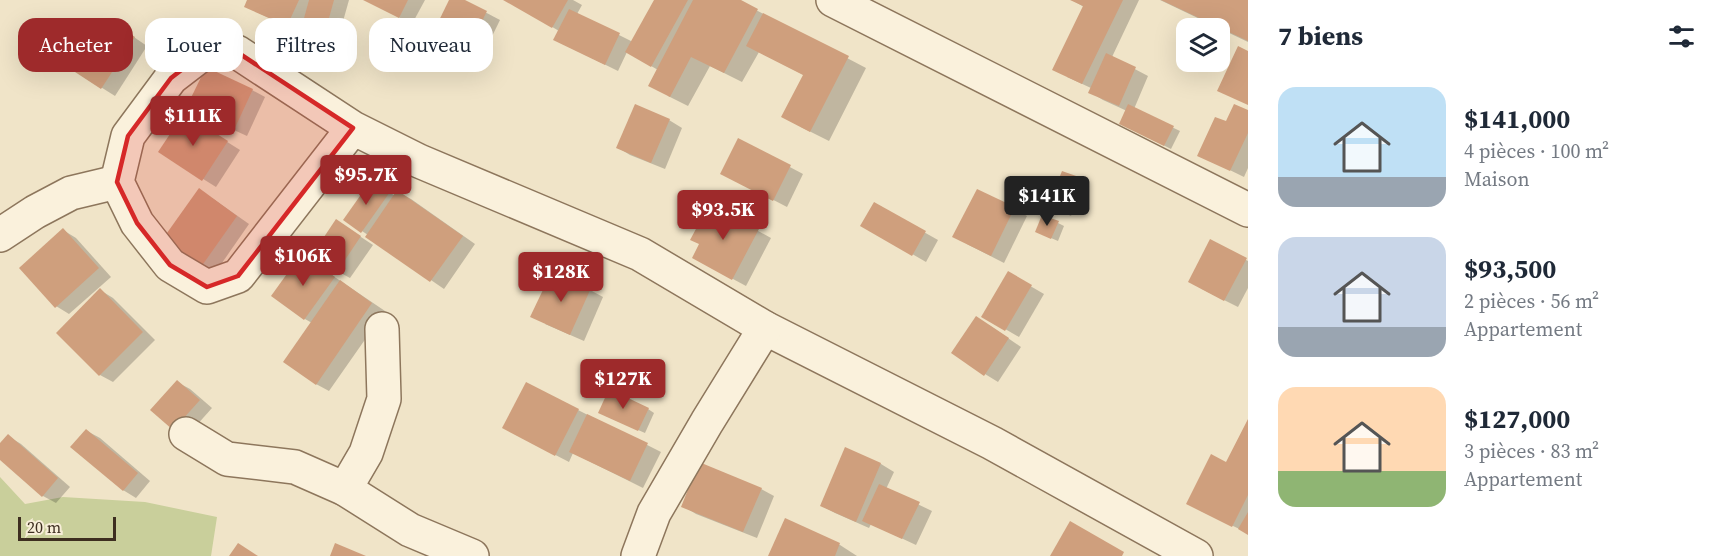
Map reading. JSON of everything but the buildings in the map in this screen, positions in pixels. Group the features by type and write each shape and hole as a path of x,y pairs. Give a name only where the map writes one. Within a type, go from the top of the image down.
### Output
{"street":[{"path":"833,0 1248,210"},
{"path":"353,128 238,276 207,287 170,265 136,223 117,182 128,136 171,78 210,48 237,52 353,128 419,161 640,254 765,328 992,443 1196,556"},
{"path":"0,235 35,212 71,194 117,182"},
{"path":"638,556 654,513 765,328"},
{"path":"345,489 366,453 384,399 382,329"},
{"path":"186,434 227,459 295,467 345,489 410,530 472,556"}],"highlighted area":[{"path":"210,48 237,52 353,128 238,276 207,287 170,265 137,223 117,182 128,136 171,78"}],"green space":[{"path":"0,477 25,504 63,497 145,502 217,517 211,556 0,556"}]}
